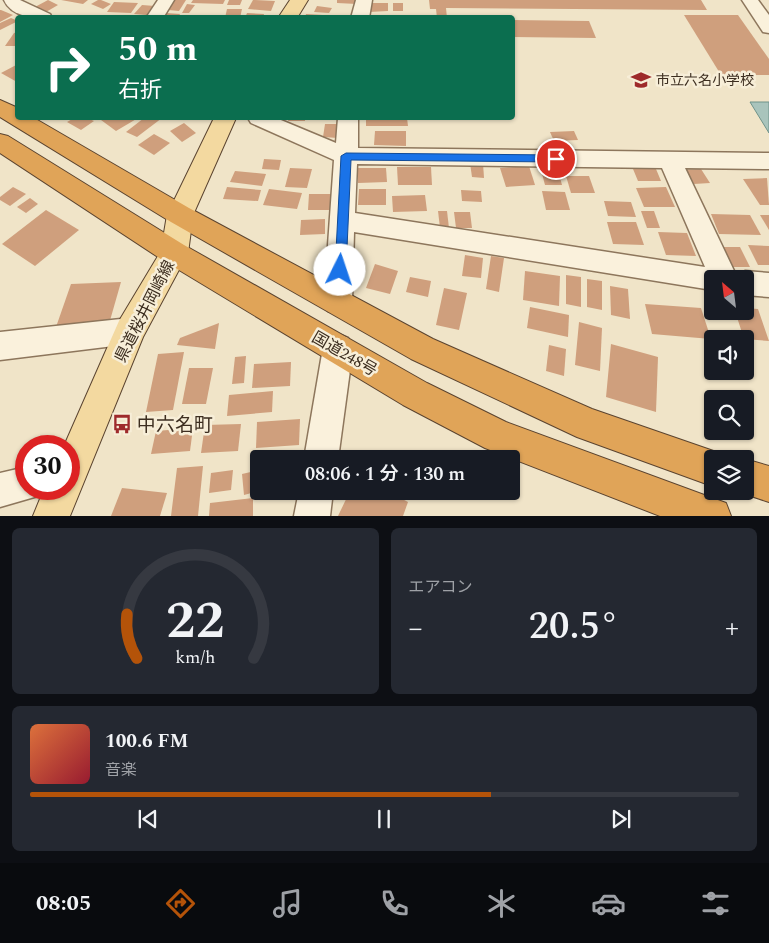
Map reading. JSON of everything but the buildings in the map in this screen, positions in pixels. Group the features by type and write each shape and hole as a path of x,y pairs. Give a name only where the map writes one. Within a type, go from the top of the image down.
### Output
{"highway":[{"path":"26,120 180,215 422,349 589,425 704,465"},
{"name":"国道248号","path":"0,142 174,253 415,394 497,436 595,474 713,516"},
{"path":"754,480 769,484"}],"main road":[{"path":"288,15 299,0"},
{"name":"県道桜井岡崎線","path":"80,449 130,331 174,253 180,215 224,120"},
{"path":"51,516 58,500"}],"street":[{"path":"12,0 14,4 38,15"},
{"path":"156,15 166,0"},
{"path":"361,15 364,0"},
{"path":"750,0 769,28"},
{"path":"263,120 346,156 769,161"},
{"path":"338,302 344,221 348,120"},
{"path":"670,160 720,270"},
{"path":"344,221 704,278"},
{"path":"754,284 769,285"},
{"path":"0,346 130,331"},
{"path":"322,450 338,348"},
{"path":"0,490 15,487"},
{"path":"312,516 315,500"}],"water":[{"path":"750,102 769,102 769,133"}],"place":[{"name":"市立六名小学校","path":"641,80"},
{"name":"中六名町","path":"122,424"}],"route":[{"path":"340,270 346,156 556,159"}]}
